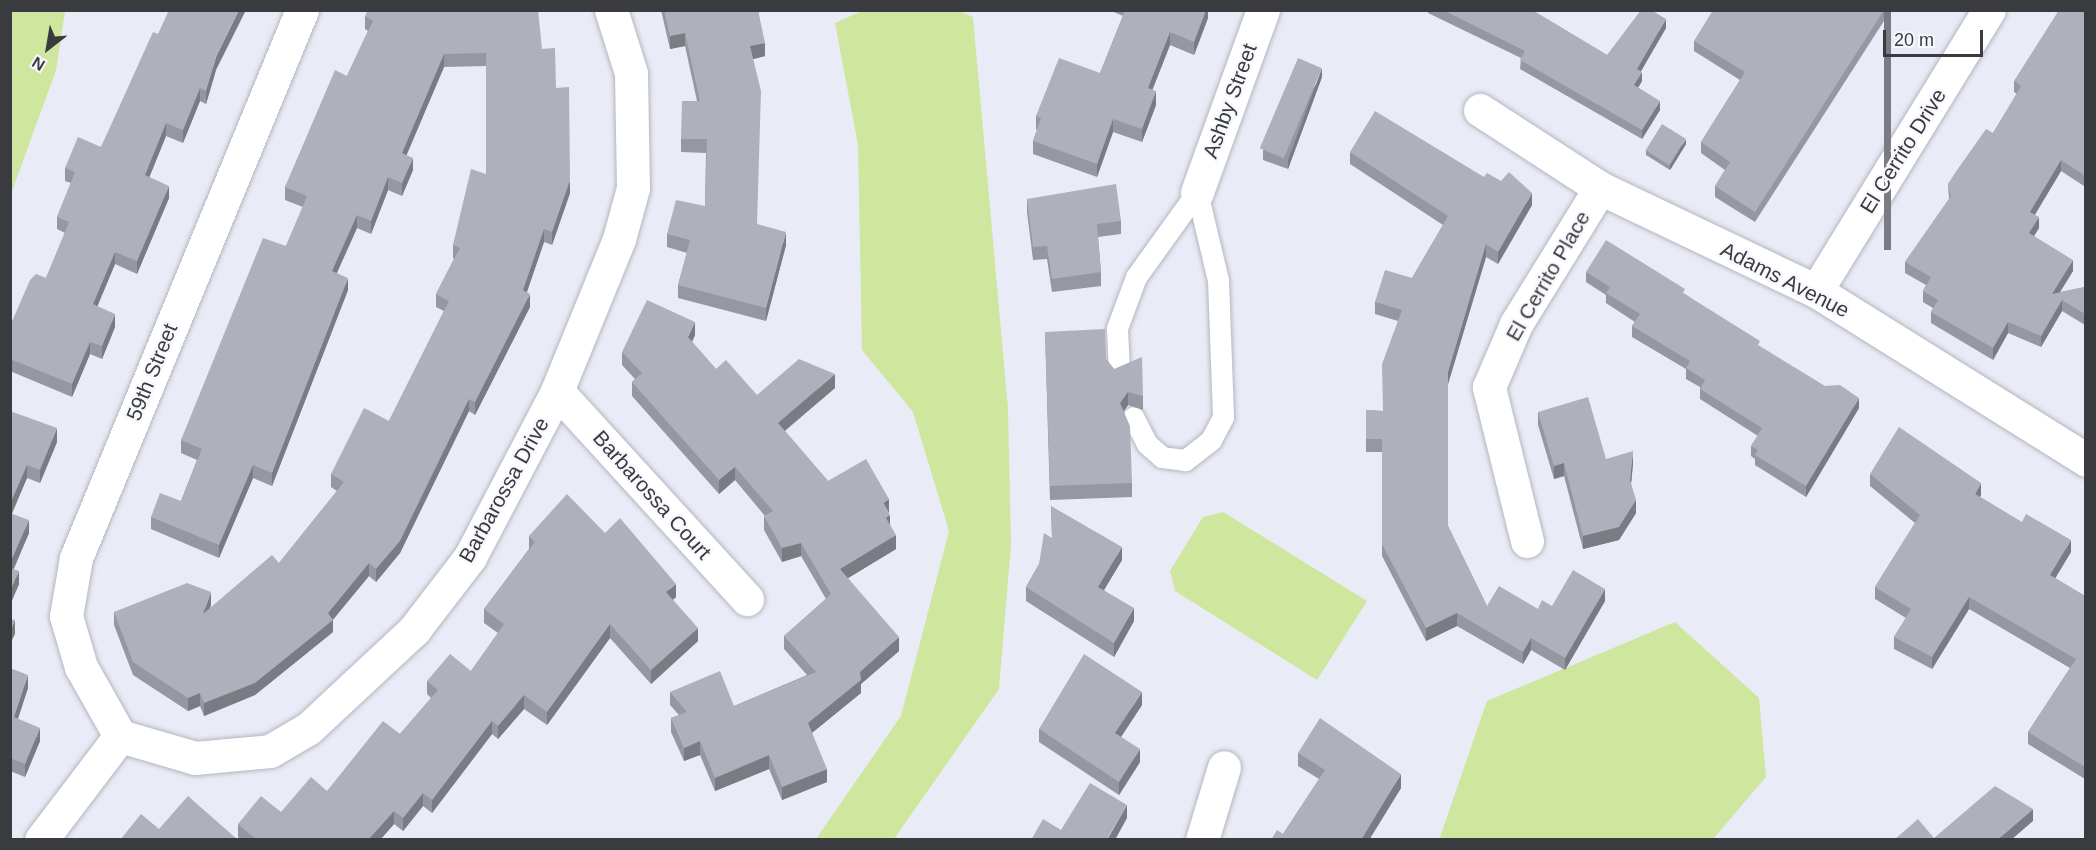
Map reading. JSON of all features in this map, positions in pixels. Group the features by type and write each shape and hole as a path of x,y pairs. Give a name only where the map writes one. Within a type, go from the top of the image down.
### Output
{"street":[{"name":"59th Street","path":"120,735 81,667 66,616 76,558 302,10"},
{"name":"Barbarossa Drive","path":"120,735 195,758 270,751 309,728 414,630 470,557 558,391 619,239 633,188 631,73 611,10"},
{"name":"Ashby Street","path":"1197,192 1263,10"},
{"name":"El Cerrito Drive","path":"1816,291 1989,10"},
{"name":"Adams Avenue","path":"1480,110 1600,188 1816,291 2082,449"},
{"name":"El Cerrito Place","path":"1527,541 1489,387 1516,324 1600,188"},
{"name":"Barbarossa Court","path":"558,391 747,599"},
{"path":"41,840 120,735"},
{"path":"1202,840 1224,767"}],"lane":[{"path":"1119,371 1117,328 1136,277 1197,192"},
{"path":"1133,417 1147,444 1161,457 1185,460 1211,440 1223,417 1218,280 1197,192"}],"green space":[{"path":"11,10 65,11 56,70 11,194"},
{"path":"864,10 959,11 973,17 1008,409 1011,545 999,689 894,839 816,839 901,716 949,531 913,412 862,350 858,145 835,23"},
{"path":"1223,512 1367,601 1317,680 1175,591 1170,571 1203,517"},
{"path":"1675,622 1759,698 1766,777 1714,838 1439,840 1487,701"}],"building":[{"path":"169,10 239,10 216,57 206,91 200,88 183,130 166,123 145,175 169,186 137,261 115,252 93,304 115,314 102,346 90,342 72,384 10,359 10,326 30,280 36,274 46,278 69,222 57,217 75,172 65,168 78,137 101,147 153,32 158,34"},
{"path":"368,10 538,10 542,49 555,48 556,88 569,87 570,180 552,232 544,229 523,290 530,294 475,402 469,399 400,541 376,569 369,563 328,613 333,620 255,683 204,703 200,693 188,698 133,662 114,612 187,583 211,592 203,614 272,555 279,563 344,482 331,474 364,408 389,421 449,301 436,294 460,248 453,245 471,169 486,174 486,53 444,54 402,153 413,158 402,183 388,177 371,221 357,215 332,271 348,278 272,473 253,465 219,545 151,517 160,493 181,501 202,449 181,440 263,238 286,246 307,196 285,187 335,70 347,76 373,21 365,16"},
{"path":"664,10 758,10 765,43 750,46 761,91 757,224 786,232 766,308 678,285 690,240 667,234 676,200 705,206 707,139 681,139 682,101 700,101 685,33 670,36"},
{"path":"1125,10 1206,10 1194,42 1170,32 1148,88 1156,91 1142,129 1113,119 1097,164 1033,141 1041,118 1036,116 1059,58 1100,73"},
{"path":"1443,10 1532,10 1607,55 1641,10 1651,10 1666,19 1637,69 1642,72 1634,85 1660,101 1642,130 1520,60 1525,51"},
{"path":"1713,10 1884,10 1755,212 1715,186 1730,162 1701,142 1745,72 1694,41"},
{"path":"2059,10 2085,10 2085,173 2084,175 2061,160 2030,212 2039,217 2029,233 2073,260 2052,294 2085,287 2085,314 2062,300 2041,336 2008,322 1993,348 1931,312 1938,300 1923,291 1931,277 1905,262 1951,196 1948,184 1955,173 1986,129 1993,133 2021,86 2014,81"},
{"path":"1298,58 1322,68 1284,158 1260,148"},
{"path":"1375,111 1484,177 1487,173 1501,181 1509,172 1532,193 1498,252 1486,244 1448,372 1448,526 1487,606 1499,586 1538,609 1542,600 1552,606 1573,570 1605,589 1565,658 1531,638 1523,652 1457,613 1426,628 1382,544 1382,439 1366,439 1366,410 1383,411 1382,364 1402,310 1375,302 1385,270 1412,278 1448,216 1350,152"},
{"path":"1662,124 1686,139 1669,165 1646,150"},
{"path":"1116,184 1121,221 1097,224 1101,272 1052,279 1047,246 1033,247 1027,199"},
{"path":"1606,240 1685,289 1683,293 1760,341 1758,345 1825,386 1840,385 1859,398 1806,486 1755,455 1758,450 1751,446 1762,428 1700,389 1705,380 1686,368 1690,361 1632,326 1640,314 1606,293 1610,287 1586,272"},
{"path":"647,300 695,322 688,337 716,369 726,360 757,395 799,359 835,374 778,423 828,481 866,459 889,499 883,503 890,515 886,518 896,535 840,569 899,637 860,672 861,680 808,723 827,769 782,787 769,755 715,778 700,741 684,748 671,718 687,712 670,692 720,671 734,706 816,672 784,636 831,594 801,543 782,548 764,516 773,511 735,467 719,480 632,382 642,373 622,352"},
{"path":"1105,329 1106,359 1114,369 1142,357 1143,396 1128,392 1120,403 1130,426 1132,483 1050,486 1045,332"},
{"path":"1588,397 1606,459 1633,451 1630,480 1636,500 1619,527 1583,536 1564,463 1554,466 1538,412"},
{"path":"10,411 57,428 40,470 27,465 10,504"},
{"path":"1899,427 1981,483 1975,494 2022,522 2026,514 2071,540 2050,575 2085,596 2085,767 2028,732 2076,659 1969,597 1932,657 1894,637 1911,609 1875,587 1920,515 1870,474"},
{"path":"567,494 605,533 620,518 676,584 666,592 698,628 651,670 610,624 547,712 524,695 498,726 492,721 432,800 423,793 403,818 394,811 368,840 257,840 238,824 261,796 281,812 311,777 327,791 383,721 400,734 438,690 427,681 450,654 471,671 504,624 484,609 535,542 529,536"},
{"path":"1051,506 1122,547 1098,587 1134,608 1114,643 1026,587 1039,564 1044,533 1052,538"},
{"path":"10,513 29,520 10,563"},
{"path":"10,568 19,571 10,591"},
{"path":"10,619 15,620 10,631"},
{"path":"1084,654 1142,692 1115,733 1140,749 1119,782 1039,729"},
{"path":"10,668 28,675 14,717 40,728 25,764 10,758"},
{"path":"1320,718 1401,774 1361,840 1271,840 1277,830 1283,834 1325,770 1298,753"},
{"path":"1090,783 1127,805 1108,840 1031,840 1043,819 1061,830"},
{"path":"1995,786 2033,809 1997,840 1894,840 1918,819 1934,838"},
{"path":"188,796 238,840 120,840 141,814 159,829"}]}
